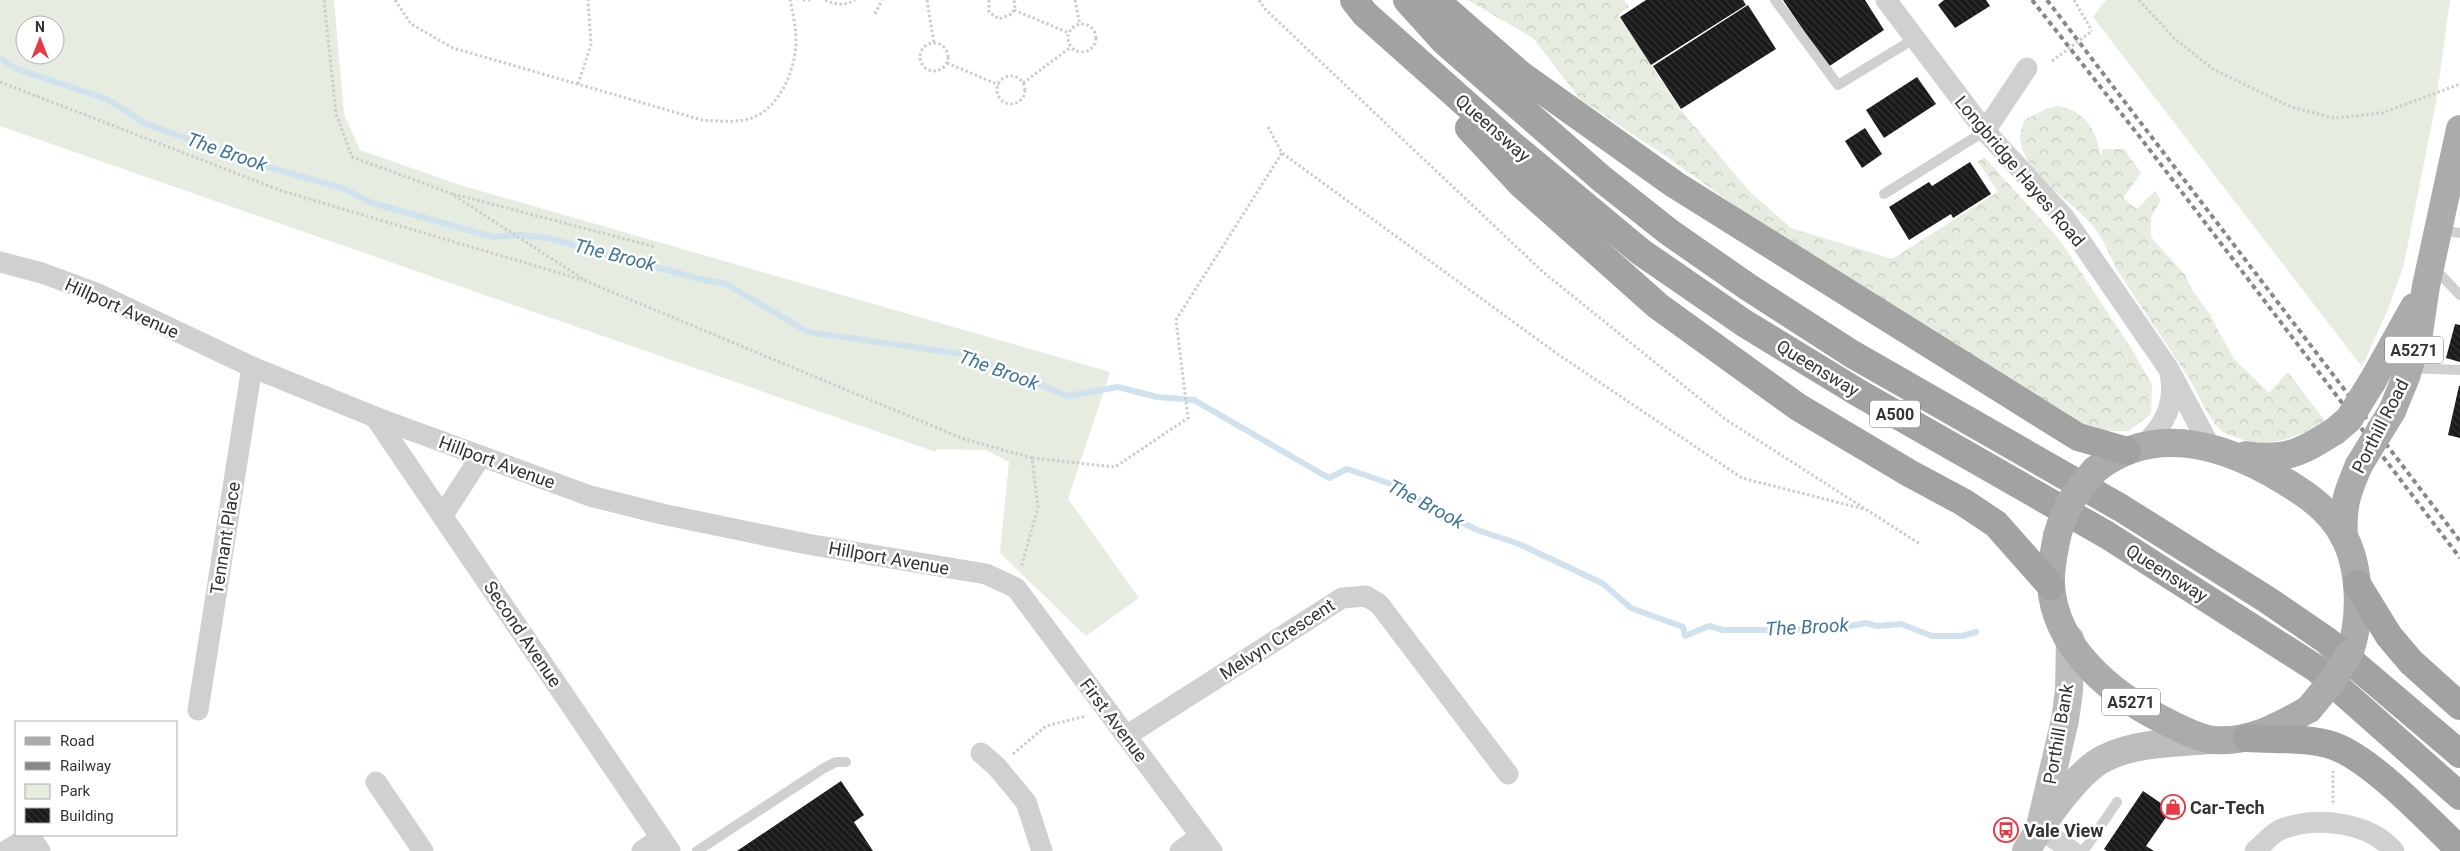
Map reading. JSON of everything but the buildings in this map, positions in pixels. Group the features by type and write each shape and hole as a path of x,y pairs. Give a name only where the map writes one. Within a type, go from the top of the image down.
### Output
{"highway":[{"name":"Queensway","path":"1407,0 1445,42 1602,179 1669,232 1748,288 1852,354 2121,508 2266,599 2326,640 2460,754"},
{"path":"1435,0 1521,75 1674,184 2078,437 2135,448"},
{"name":"Queensway","path":"1359,7 1511,144 1642,252 1744,324 1857,392 2098,530 2317,669 2460,796"},
{"path":"1359,7 1521,184 1658,306 1798,406 1909,473 1963,502 1996,524 2052,586"},
{"path":"2357,584 2390,636 2411,662 2460,706"},
{"path":"2247,738 2309,742 2334,746 2353,756 2390,784 2460,850"}],"main road":[{"name":"Porthill Road","path":"2222,450 2264,458 2286,457 2306,450 2336,431 2349,419 2372,382 2449,231 2460,129"},
{"name":"Porthill Road","path":"2344,537 2342,513 2347,493 2359,465 2392,411 2409,368 2419,333 2428,275"},
{"name":"A5271","path":"2186,443 2222,450 2302,492 2324,508 2344,537 2357,584 2355,639 2349,654 2332,681 2309,709 2277,728 2247,738 2211,740 2162,719 2117,693 2081,657 2070,639 2056,608 2052,586 2052,560 2064,512 2074,494 2095,470 2109,459 2135,448 2186,443"},
{"name":"Porthill Bank","path":"2033,840 2065,720 2069,690 2070,639"},
{"name":"Porthill Bank","path":"2033,840 2086,771 2104,758 2152,745 2211,740"}],"street":[{"name":"Longbridge Hayes Road","path":"1886,0 1985,131 2064,217 2222,450"},
{"path":"1985,131 2027,68"},
{"name":"Hillport Avenue","path":"0,262 42,273 96,293 252,367 375,417 590,496 653,512 807,544 986,574 1016,588"},
{"name":"Tennant Place","path":"198,710 252,367"},
{"name":"Longbridge Hayes Road","path":"2135,448 2155,435 2166,420 2172,386 2168,368"},
{"name":"Second Avenue","path":"375,417 666,845"},
{"path":"443,515 482,456"},
{"name":"First Avenue","path":"1016,588 1207,844"},
{"name":"Melvyn Crescent","path":"1126,736 1342,598 1366,596 1379,604 1508,774"},
{"path":"981,753 997,767 1026,802 1042,851"},
{"path":"376,782 423,851"},
{"path":"2255,851 2281,829 2332,823 2360,827 2386,842 2394,851"},
{"path":"6,851 34,840"},
{"path":"2033,840 2072,851"},
{"path":"1180,851 1207,844"},
{"path":"642,851 666,845"}],"lane":[{"path":"1775,0 1838,85 1914,39"},
{"path":"1884,194 1985,131"},
{"path":"2428,275 2460,295"},
{"path":"2409,368 2460,370"},
{"path":"697,851 824,768 836,762 846,762"},
{"path":"2080,851 2088,846 2117,802"}],"path":[{"path":"324,0 336,114 352,157 450,193 656,247"},
{"path":"395,0 411,24 453,48 702,120 725,121 751,118 771,108 788,76 796,42 790,0"},
{"path":"578,84 591,45 588,0"},
{"path":"803,0 810,0"},
{"path":"825,0 837,5 848,4 855,0"},
{"path":"875,14 882,0"},
{"path":"927,0 934,44"},
{"path":"988,0 989,12 997,19 1008,17 1014,10 1014,0"},
{"path":"1075,0 1080,24"},
{"path":"1259,0 1543,272 1725,419 1920,544"},
{"path":"2052,60 2092,31 2074,0"},
{"path":"2139,0 2174,38 2213,69 2300,109 2334,118 2382,113 2460,84"},
{"path":"1014,10 1069,33"},
{"path":"1080,24 1093,29 1095,42 1085,51 1076,50 1071,47 1068,40 1069,33 1073,27 1080,24"},
{"path":"934,44 945,49 948,55 947,63 941,69 935,71 926,69 922,64 922,50 934,44"},
{"path":"1023,83 1071,47"},
{"path":"947,63 999,85"},
{"path":"1009,76 1018,78 1023,83 1023,96 1014,103 1002,100 998,94 999,85 1009,76"},
{"path":"0,82 282,192 588,282 964,439 1032,458 1115,467 1188,418 1176,320 1282,154"},
{"path":"1268,127 1282,154 1556,353 1742,478 1867,510"},
{"path":"450,193 588,282"},
{"path":"1016,588 1038,507 1032,458"},
{"path":"997,767 1046,726 1106,710"},
{"path":"2332,823 2334,746"}],"green space":[{"path":"0,0 334,0 344,114 360,150 460,185 1110,372 1068,499 1139,598 1086,636 1000,553 1009,462 986,450 937,449 936,452 0,126"},
{"path":"1468,0 1624,0 1629,7 1618,15 1680,109 1749,191 1791,228 1892,259 1998,192 1978,162 1984,157 2059,239 2133,351 2152,385 2151,414 2129,431 2086,431 1766,228 1667,157 1580,99 1533,38"},
{"path":"2106,0 2450,0 2436,102 2404,264 2389,307 2362,367 2093,17"},
{"path":"2057,106 2075,112 2088,123 2096,138 2101,156 2103,149 2124,149 2141,173 2123,198 2137,209 2155,191 2161,200 2151,217 2151,237 2185,275 2192,290 2209,313 2234,359 2269,393 2288,372 2325,421 2300,434 2276,441 2264,442 2252,442 2225,433 2215,424 2190,380 2119,273 2100,236 2079,212 2042,179 2024,153 2020,134 2024,120 2046,109"}],"waterway":[{"name":"The Brook","path":"0,58 17,69 107,99 146,124 265,166 345,189 369,202 493,237 519,235 548,238 700,279 726,284 808,332 969,355 1068,396 1118,387 1157,397 1194,400 1329,478 1347,469 1400,487 1429,506 1477,530 1519,544 1602,583 1631,608 1683,627 1685,636 1709,626 1723,630 1780,630 1840,628 1866,623 1877,626 1901,624 1932,636 1962,636 1976,632"}],"railway":[{"path":"2032,0 2143,141 2460,558"},
{"path":"2047,0 2460,541"}],"place":[{"name":"Car-Tech","path":"2173,807"},
{"name":"Vale View","path":"2006,830"}]}
